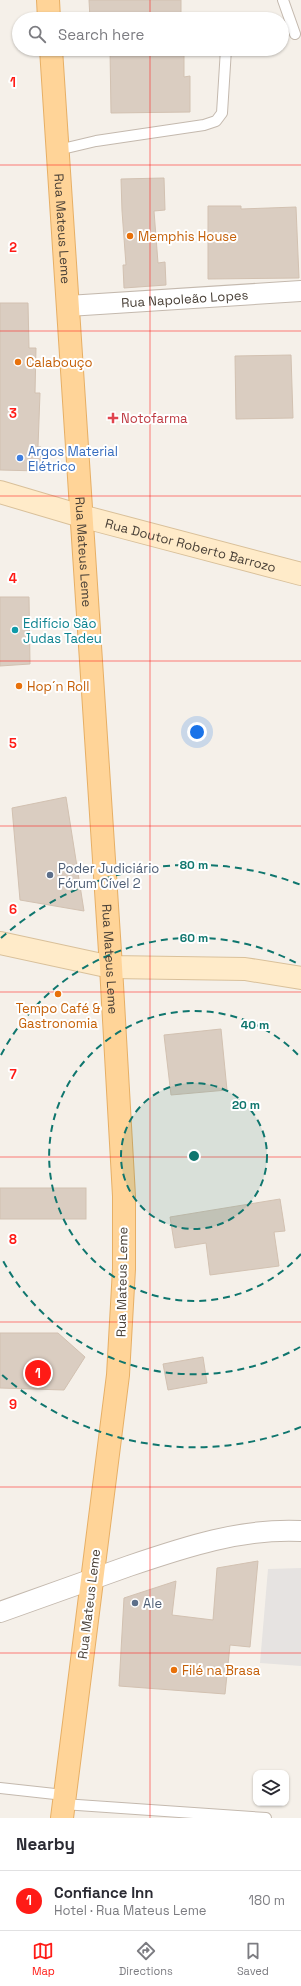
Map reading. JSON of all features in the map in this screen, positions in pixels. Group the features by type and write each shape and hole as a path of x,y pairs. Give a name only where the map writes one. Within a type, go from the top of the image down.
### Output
{"main road":[{"path":"48,0 49,12"},
{"name":"Rua Mateus Leme","path":"51,56 111,967 122,1152 124,1269 118,1375 63,1806"},
{"name":"Rua Doutor Roberto Barrozo","path":"0,492 81,516 301,574"},
{"path":"0,942 111,967 245,969 301,978"}],"street":[{"name":"Rua Napoleão Lopes","path":"68,306 301,291"},
{"path":"0,1612 162,1555 231,1536 263,1531 301,1531"}],"lane":[{"path":"283,0 287,12"},
{"path":"289,17 295,34"},
{"path":"58,150 96,141 204,125 216,121 222,113 226,56"},
{"path":"0,1788 63,1806 266,1818"}],"shaded area":[{"path":"301,1568 301,1666 260,1663 268,1569"}],"building":[{"path":"89,0 181,0 181,12 90,12"},
{"path":"110,56 184,56 184,77 190,76 190,112 111,113"},
{"path":"164,178 165,210 154,211 158,263 165,262 166,285 124,288 123,265 126,265 121,179"},
{"path":"208,206 241,206 241,209 296,207 299,278 208,279"},
{"path":"0,303 28,303 29,348 36,348 35,393 40,393 38,447 41,447 40,471 0,470"},
{"path":"291,355 293,418 236,419 235,356"},
{"name":"Edifício São Judas Tadeu","path":"0,597 29,597 30,664 0,666"},
{"path":"66,797 84,911 20,900 12,808"},
{"path":"221,1029 227,1090 171,1095 164,1035"},
{"path":"0,1188 86,1188 86,1219 0,1219"},
{"path":"280,1199 285,1231 274,1232 279,1266 210,1275 206,1243 175,1248 170,1217"},
{"path":"0,1333 58,1333 85,1357 64,1390 0,1388"},
{"path":"203,1357 207,1383 168,1390 163,1364"},
{"path":"258,1561 250,1647 230,1645 225,1694 119,1686 124,1598 176,1581 172,1615 213,1620 217,1568"}],"place":[{"name":"Memphis House","path":"130,236"},
{"name":"Calabouço","path":"18,362"},
{"name":"Notofarma","path":"113,418"},
{"name":"Argos Material Elétrico","path":"20,458"},
{"name":"Edifício São Judas Tadeu","path":"15,630"},
{"name":"Hop´n Roll","path":"19,686"},
{"name":"Poder Judiciário Fórum Cível 2","path":"50,875"},
{"name":"Tempo Café & Gastronomia","path":"58,994"},
{"name":"Confiance Inn","path":"38,1373"},
{"name":"Ale","path":"135,1603"},
{"name":"Filé na Brasa","path":"174,1670"}]}
